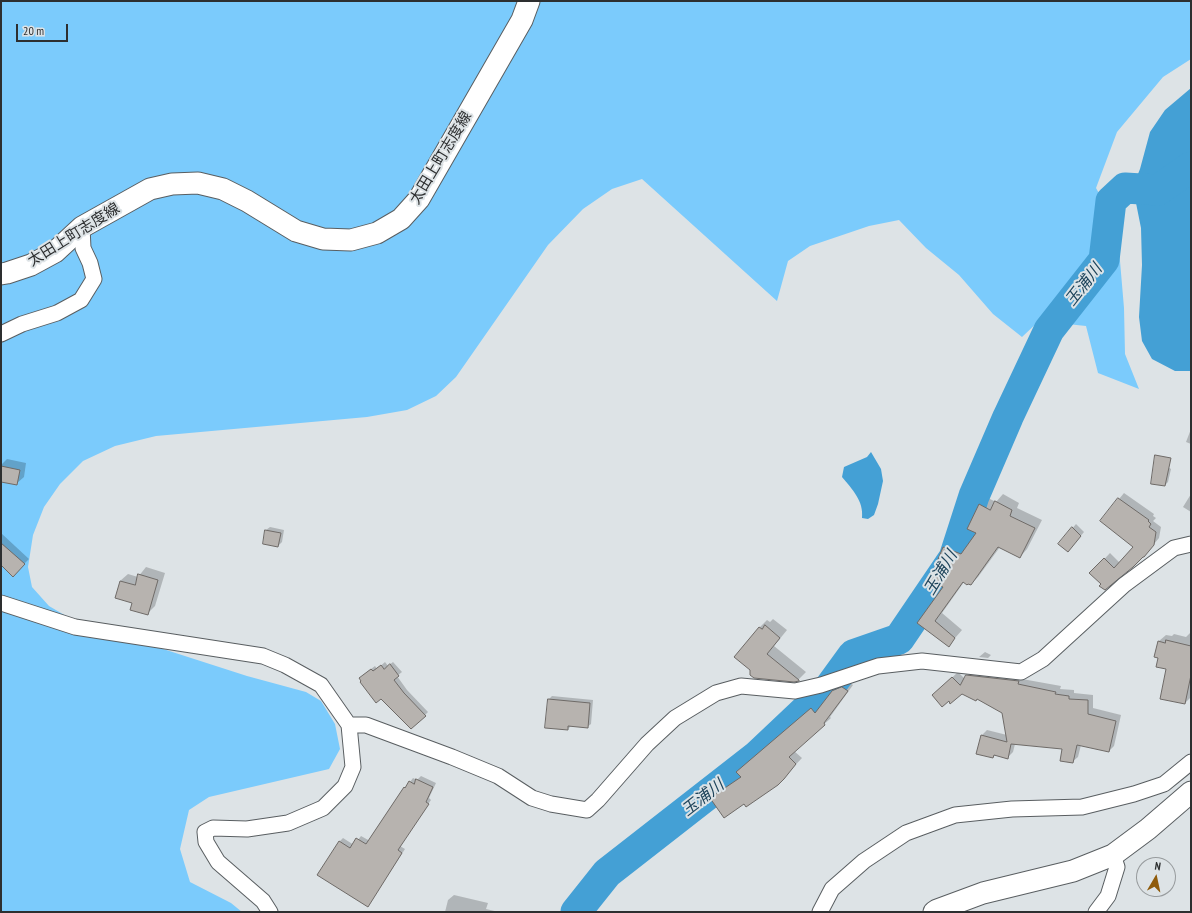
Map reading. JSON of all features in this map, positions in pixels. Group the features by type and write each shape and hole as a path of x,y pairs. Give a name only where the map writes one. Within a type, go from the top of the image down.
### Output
{"main road":[{"name":"太田上町志度線","path":"1,274 32,265 55,252 82,227 150,190 172,184 198,183 223,189 248,201 296,231 323,239 351,240 377,233 401,219 419,199 522,20 529,1"},
{"path":"934,912 983,893 1073,871 1113,855 1148,829 1191,792"}],"street":[{"path":"1,334 22,324 57,314 81,300 94,279 90,263 83,248 82,227"},
{"path":"349,724 366,725 452,757 498,776 532,798 551,804 587,810 598,800 647,744 675,718 716,693 742,686 795,691 820,685 878,666 922,662 1020,672 1042,659 1124,585 1174,548 1191,544"},
{"path":"1,603 75,627 263,656 285,664 321,685 349,724 353,768 345,786 323,808 288,823 247,829 213,828 205,832 206,842 218,862 263,901 270,912"},
{"path":"820,912 832,889 864,861 906,833 955,815 1012,809 1082,807 1127,796 1164,784 1191,762"},
{"path":"1096,912 1108,896 1117,867 1113,855"}],"shaded area":[{"path":"1,1 1191,1 1191,59 1163,77 1117,132 1096,188 1117,226 1124,308 1125,354 1139,389 1098,373 1086,326 1039,321 1022,337 993,314 959,275 926,248 899,220 869,226 810,246 788,261 777,301 642,179 612,189 583,209 548,245 456,377 436,396 407,410 367,417 156,436 115,446 83,461 60,484 44,507 33,535 28,567 32,587 49,606 73,620 247,676 306,692 321,701 335,724 340,749 329,769 209,797 189,810 180,849 190,882 231,903 242,912 1,912"},
{"path":"1191,88 1191,371 1175,371 1152,359 1142,341 1139,317 1142,265 1141,228 1136,203 1125,188 1136,179 1150,132 1165,110"},
{"path":"871,452 881,469 883,481 874,515 868,519 862,518 859,501 842,477 844,467 867,457"}],"building":[{"path":"1155,455 1171,458 1165,486 1151,484"},
{"path":"1,466 20,470 17,485 1,482"},
{"path":"1118,498 1149,520 1148,521 1151,524 1149,527 1156,532 1154,545 1144,557 1105,590 1099,586 1101,584 1089,573 1104,558 1114,568 1133,547 1100,521"},
{"path":"995,501 1012,510 1010,516 1035,528 1020,558 998,547 971,585 967,585 963,582 935,621 955,638 949,647 917,623 943,587 929,582 943,547 961,554 976,533 967,529 979,504 990,510"},
{"path":"1072,527 1081,536 1068,552 1058,544"},
{"path":"265,530 281,533 278,547 263,544"},
{"path":"1,543 25,564 13,577 1,565"},
{"path":"138,574 158,580 148,615 130,610 132,603 115,598 120,581 135,585"},
{"path":"765,625 780,638 767,654 799,681 794,682 754,678 750,675 750,670 734,657 759,627 762,629"},
{"path":"1166,640 1191,646 1191,675 1185,704 1160,699 1166,669 1156,667 1158,658 1154,657 1158,641 1165,643"},
{"path":"390,664 399,676 394,680 426,716 411,729 381,699 376,703 360,682 361,681 359,678 371,669 373,671 381,665 384,669"},
{"path":"966,675 1019,681 1018,684 1056,692 1055,694 1069,696 1069,699 1088,700 1088,714 1116,721 1109,752 1077,745 1073,763 1060,761 1062,749 1011,744 1008,759 994,755 993,758 976,754 981,735 1007,742 1002,713 977,699 976,701 962,694 950,704 949,701 942,707 932,695 952,677 960,685"},
{"path":"842,687 848,691 824,723 825,725 789,757 796,764 784,779 778,785 746,807 744,804 724,818 710,798 741,777 736,772 811,708 815,713 832,691"},
{"path":"548,699 590,703 588,728 568,726 568,730 545,728"},
{"path":"416,779 433,787 426,802 429,804 398,850 402,853 368,907 317,875 339,841 350,848 356,838 366,844 404,787 405,788 409,781 414,784"}],"waterway":[{"name":"玉浦川","path":"576,912 607,873 757,756 829,688 853,655 899,639 954,558 974,496 1008,417 1049,330 1104,260 1111,201 1125,188 1158,190 1191,167"}]}
